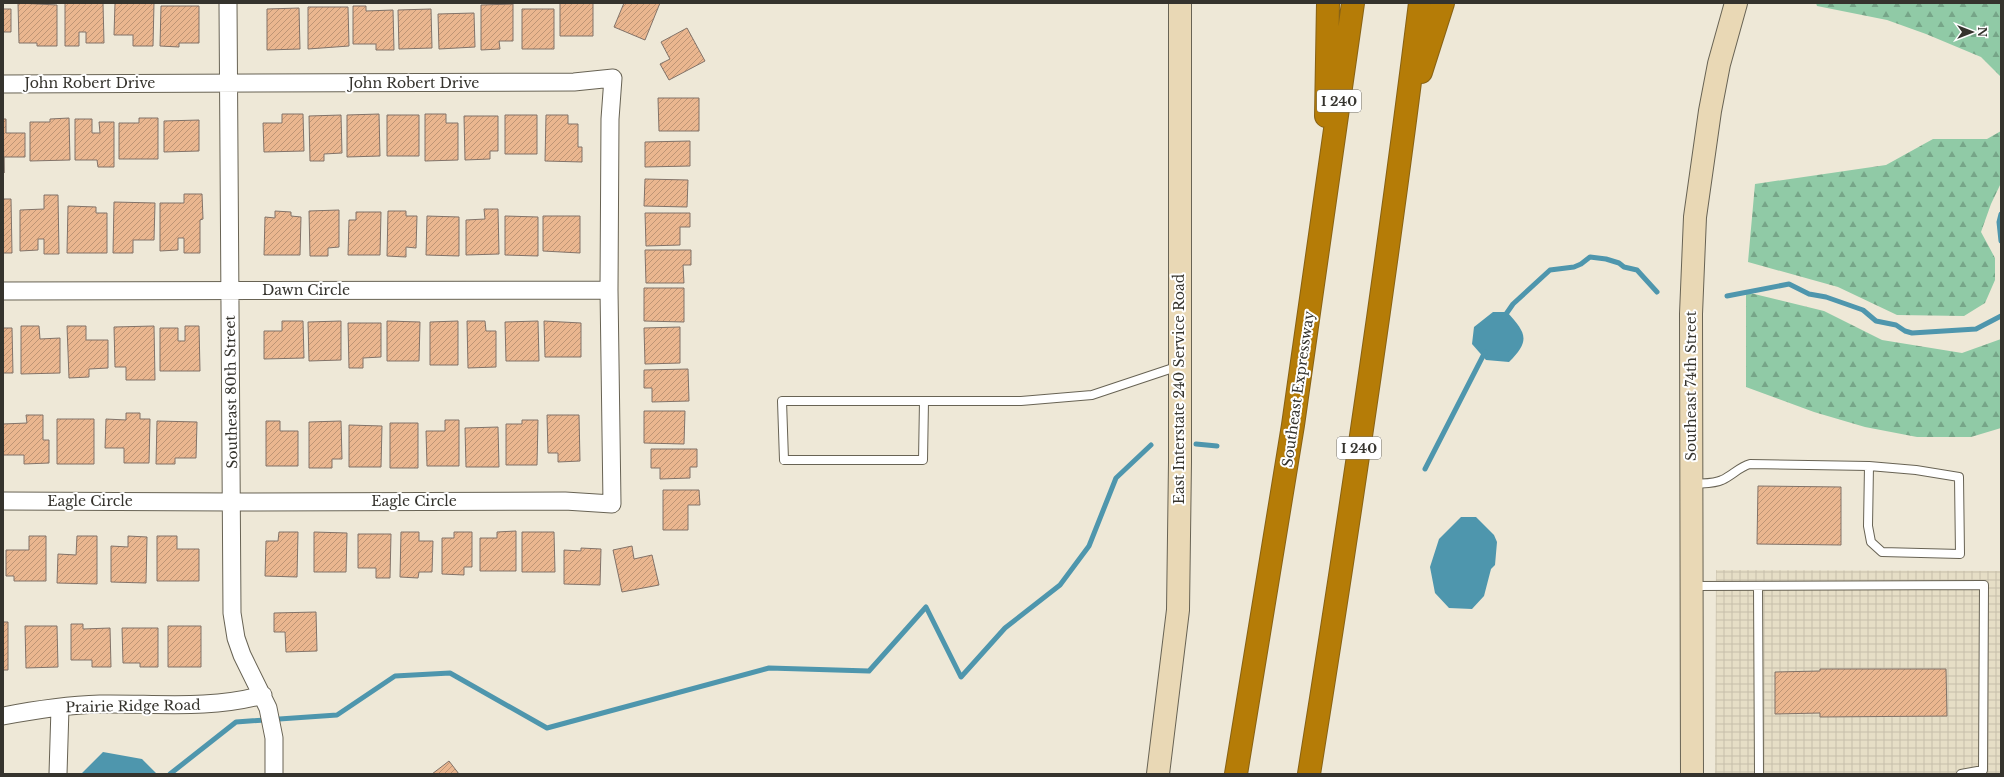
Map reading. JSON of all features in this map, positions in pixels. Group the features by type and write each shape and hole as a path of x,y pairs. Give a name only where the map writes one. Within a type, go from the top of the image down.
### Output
{"highway":[{"path":"1326,199 1328,3"},
{"name":"Southeast Expressway","path":"1236,774 1293,425 1353,3"},
{"name":"I 240","path":"1309,774 1341,572 1405,122 1420,3"},
{"path":"1405,122 1443,3"}],"main road":[{"name":"East Interstate 240 Service Road","path":"1158,774 1178,610 1180,3"},
{"name":"Southeast 74th Street","path":"1692,774 1691,314 1695,217 1710,111 1720,64 1736,3"}],"street":[{"name":"Southeast 80th Street","path":"228,3 229,290 233,502 232,614 236,638 242,655 265,702 274,738 274,774"},
{"name":"John Robert Drive","path":"3,84 574,82 613,78 610,119 609,290"},
{"name":"Dawn Circle","path":"3,291 609,290"},
{"name":"Eagle Circle","path":"3,501 233,502 565,500 612,504 609,290"},
{"name":"Prairie Ridge Road","path":"3,716 24,712 98,704 220,704 244,700 265,702"},
{"path":"58,774 60,708"}],"lane":[{"path":"924,401 923,460 784,460 782,401 924,401 1021,401 1092,395 1180,366"},
{"path":"1692,484 1720,481 1740,467 1750,464 1870,466 1916,470 1959,477 1960,554 1882,552 1871,542 1868,526 1870,466"},
{"path":"1692,586 1984,585 1983,770 1961,774"},
{"path":"1758,586 1759,774"}],"shaded area":[{"path":"1716,570 2001,571 2001,774 1715,774"}],"green space":[{"path":"1816,3 2001,3 2001,77 1981,57 1926,34 1887,20 1817,6"},
{"path":"2001,131 2001,183 1991,204 1981,232 1995,258 1995,280 1985,303 1964,316 1897,315 1838,287 1748,262 1755,184 1886,165 1933,139 1987,139"},
{"path":"1746,292 1824,311 1882,340 1962,353 2001,339 2001,428 1971,437 1917,437 1865,427 1814,412 1746,387"}],"water":[{"path":"1493,312 1507,312 1522,331 1523,342 1521,348 1509,362 1486,360 1472,344 1474,327"},
{"path":"1461,517 1476,517 1494,535 1497,542 1495,565 1491,569 1484,596 1472,609 1449,608 1435,593 1430,567 1439,539"},
{"path":"103,752 142,759 157,774 81,774"}],"building":[{"path":"18,3 57,5 57,46 37,46 37,43 19,43"},
{"path":"65,3 103,3 104,43 86,43 86,32 79,32 79,46 65,46"},
{"path":"115,3 154,3 153,46 133,46 133,35 114,35"},
{"path":"560,3 593,3 593,36 560,36"},
{"path":"624,3 660,3 645,40 614,27"},
{"path":"513,4 513,41 499,41 500,49 481,50 481,5"},
{"path":"161,6 199,6 199,43 179,43 179,47 160,46"},
{"path":"353,6 366,6 366,11 393,10 394,50 376,50 376,44 353,44"},
{"path":"308,7 348,7 349,46 308,49"},
{"path":"299,8 300,49 267,50 267,9"},
{"path":"3,9 11,9 11,32 3,32"},
{"path":"431,9 432,48 399,49 398,10"},
{"path":"522,9 554,9 554,49 522,49"},
{"path":"474,13 475,47 439,49 438,14"},
{"path":"687,28 705,61 669,80 660,64 670,59 661,42"},
{"path":"658,98 699,98 699,131 659,131"},
{"path":"282,114 303,114 304,151 264,152 263,123 282,123"},
{"path":"379,114 380,156 347,157 347,115"},
{"path":"425,114 446,114 446,123 458,123 458,160 425,161"},
{"path":"341,115 342,153 324,154 324,161 310,161 309,116"},
{"path":"387,115 419,115 419,156 387,156"},
{"path":"505,115 537,115 537,154 505,154"},
{"path":"546,115 568,115 568,124 578,124 578,147 582,147 582,162 545,161"},
{"path":"464,116 498,116 498,151 490,151 490,159 465,160"},
{"path":"69,118 70,160 30,161 30,122 50,122 50,119"},
{"path":"139,118 158,118 158,159 119,159 119,123 139,123"},
{"path":"3,119 6,119 6,133 25,133 25,157 4,157 4,173"},
{"path":"75,119 92,119 92,133 100,133 99,122 114,122 114,167 98,167 97,160 75,160"},
{"path":"199,120 199,151 164,152 164,121"},
{"path":"690,141 690,166 645,167 645,142"},
{"path":"645,179 688,180 687,207 644,206"},
{"path":"184,194 202,194 203,219 200,220 200,253 184,253 184,238 178,238 178,250 160,251 160,203 184,203"},
{"path":"44,195 58,195 59,254 44,254 44,239 38,239 38,250 20,251 20,210 44,209"},
{"path":"3,199 11,199 12,253 3,253"},
{"path":"114,202 155,203 154,240 133,240 133,253 113,253"},
{"path":"68,206 96,207 96,213 107,213 107,253 67,253"},
{"path":"484,209 498,209 499,254 466,255 466,220 485,219"},
{"path":"339,210 339,247 328,248 328,256 310,256 309,211"},
{"path":"275,211 291,212 291,216 301,217 300,255 264,255 265,217 275,218"},
{"path":"388,211 406,211 406,216 417,216 416,248 406,247 406,257 387,256"},
{"path":"356,212 381,212 380,255 348,255 349,220 356,220"},
{"path":"645,213 690,213 690,227 680,227 680,245 646,246"},
{"path":"427,216 459,217 459,256 426,255"},
{"path":"505,216 538,217 538,256 505,255"},
{"path":"543,216 580,216 580,253 543,251"},
{"path":"645,250 691,250 691,265 683,265 684,283 646,283"},
{"path":"644,288 684,288 684,322 644,321"},
{"path":"282,321 303,321 304,358 264,359 264,331 282,331"},
{"path":"341,321 341,360 309,361 308,322"},
{"path":"387,321 420,322 419,361 387,361"},
{"path":"458,321 458,365 430,365 430,322"},
{"path":"467,321 485,321 486,331 496,331 496,367 468,368"},
{"path":"538,321 539,361 506,361 505,322"},
{"path":"544,321 581,323 581,357 545,357"},
{"path":"348,323 381,323 381,357 363,358 363,368 349,368"},
{"path":"21,326 39,326 40,339 60,338 60,373 21,374"},
{"path":"67,326 86,326 86,340 108,340 108,368 89,369 89,377 69,378"},
{"path":"154,326 155,380 126,380 126,367 115,367 114,327"},
{"path":"185,326 199,326 200,371 160,371 160,328 178,328 178,341 185,341"},
{"path":"680,327 680,363 645,364 644,328"},
{"path":"3,328 12,328 13,373 3,373"},
{"path":"688,369 689,401 652,402 652,388 644,388 644,370"},
{"path":"644,411 685,411 684,444 644,443"},
{"path":"126,413 140,413 140,419 150,419 149,463 124,463 124,448 105,448 106,419 126,420"},
{"path":"26,415 43,415 43,440 49,440 49,463 24,464 24,455 3,455 3,424 27,423"},
{"path":"547,415 579,415 580,461 558,462 558,453 548,453"},
{"path":"57,419 94,419 94,464 57,464"},
{"path":"445,420 459,420 459,466 427,466 426,431 445,431"},
{"path":"522,420 538,420 537,465 506,465 506,424 522,424"},
{"path":"157,421 197,422 196,458 175,458 175,464 156,464"},
{"path":"266,421 280,421 280,431 298,431 298,466 266,466"},
{"path":"341,421 342,459 332,459 332,468 309,468 309,422"},
{"path":"390,423 418,423 418,468 390,468"},
{"path":"349,425 382,426 381,467 349,467"},
{"path":"498,427 499,467 466,467 465,428"},
{"path":"651,449 697,449 697,467 690,467 690,478 660,479 660,468 651,468"},
{"path":"1758,486 1841,487 1841,545 1757,544"},
{"path":"663,490 699,490 700,505 688,505 688,530 663,530"},
{"path":"516,531 516,571 480,571 480,538 497,538 497,532"},
{"path":"279,532 298,532 297,577 265,576 266,541 278,541"},
{"path":"314,532 347,533 346,572 314,572"},
{"path":"401,532 419,532 419,541 433,541 432,572 419,572 418,578 400,577"},
{"path":"454,532 472,532 472,567 464,567 464,575 442,574 442,538 454,538"},
{"path":"522,532 554,532 555,572 522,572"},
{"path":"358,534 391,534 390,578 376,578 376,568 358,568"},
{"path":"29,536 46,536 46,581 14,581 14,576 6,576 6,550 29,550"},
{"path":"77,536 97,536 97,584 57,583 58,554 76,555"},
{"path":"128,536 147,537 146,583 111,582 111,546 128,547"},
{"path":"157,536 177,536 177,549 199,549 199,581 157,581"},
{"path":"632,546 634,559 652,555 659,585 622,592 613,550"},
{"path":"581,548 601,549 600,585 564,584 564,550 581,551"},
{"path":"316,612 317,651 286,652 285,632 274,632 274,613"},
{"path":"3,622 8,622 8,670 3,670"},
{"path":"71,624 83,624 83,629 110,628 111,667 92,667 92,660 71,660"},
{"path":"25,626 57,626 58,667 26,668"},
{"path":"168,626 201,626 201,667 168,667"},
{"path":"122,628 158,628 158,667 140,667 140,663 123,663"},
{"path":"1820,669 1946,669 1947,716 1820,717 1820,713 1775,714 1775,672 1820,671"},
{"path":"449,761 459,774 432,774"}],"waterway":[{"path":"2001,214 1999,222 2001,241"},
{"path":"1504,317 1513,304 1550,270 1574,267 1590,257 1606,259 1619,263 1624,267 1637,270 1657,292"},
{"path":"1727,296 1789,284 1809,294 1826,297 1863,310 1876,321 1896,325 1905,331 1912,333 1976,329 2001,316"},
{"path":"1425,469 1485,352"},
{"path":"1196,444 1217,446"},
{"path":"170,774 236,722 337,715 395,676 450,673 547,728 769,668 869,671 926,607 961,677 1005,628 1060,585 1089,546 1116,478 1151,445"}]}
